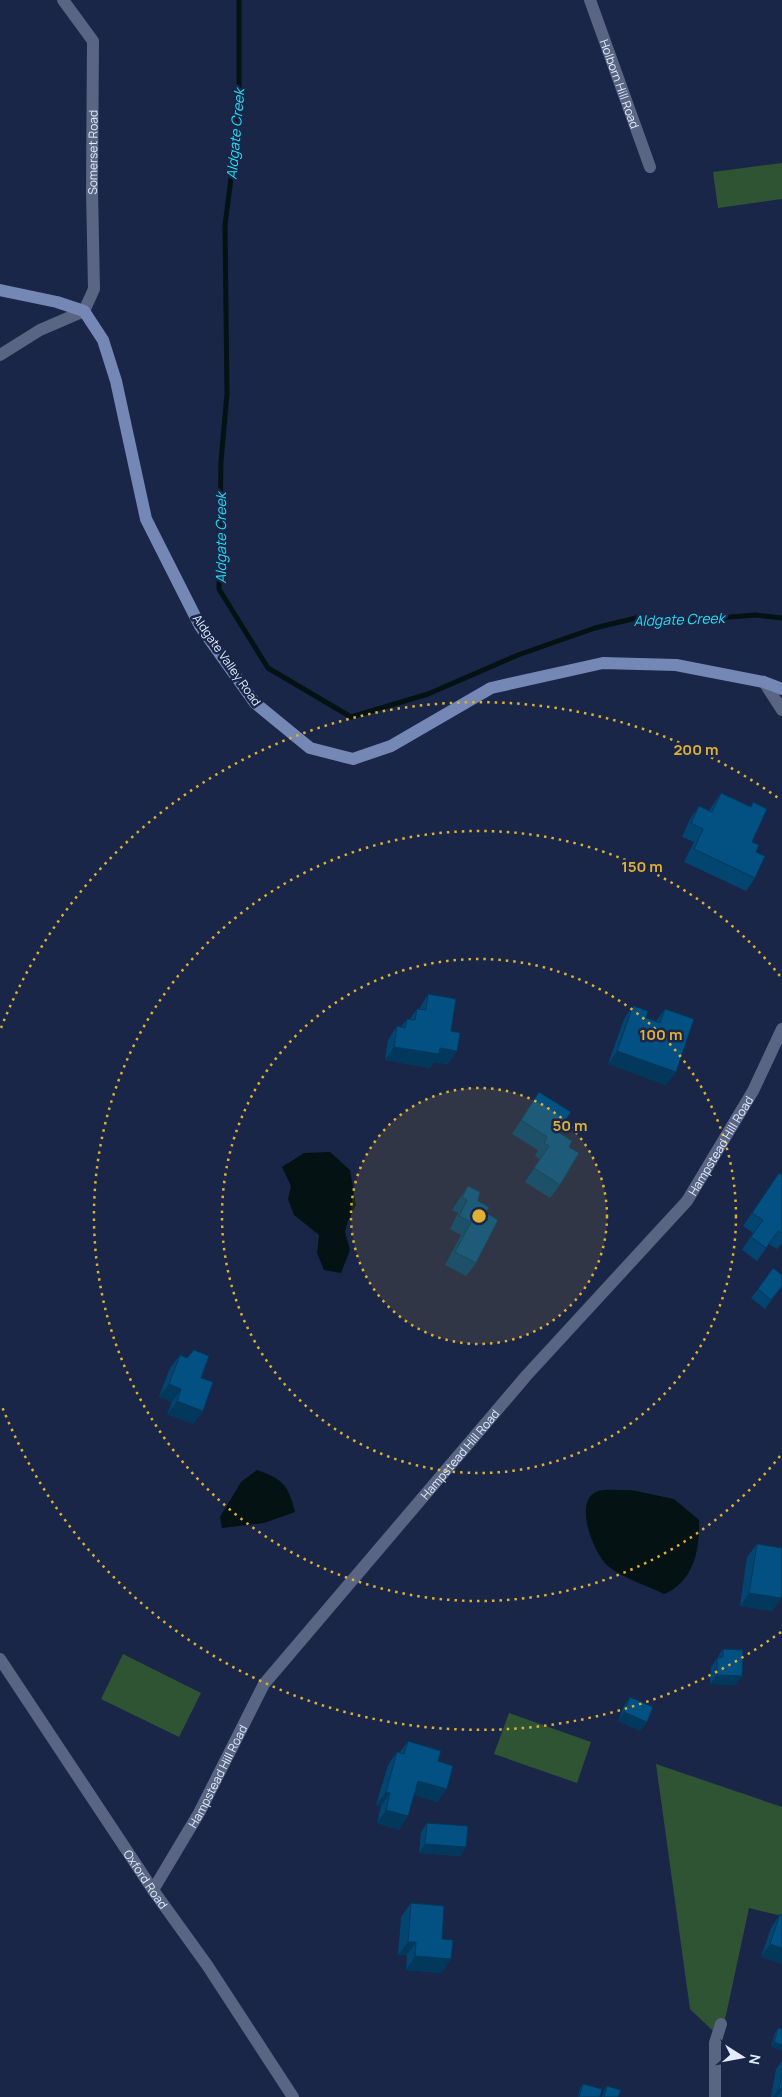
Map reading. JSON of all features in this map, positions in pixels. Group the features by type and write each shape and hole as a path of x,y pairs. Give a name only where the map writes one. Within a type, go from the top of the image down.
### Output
{"street":[{"name":"Somerset Road","path":"63,0 93,41 92,190 94,288 84,311"},
{"name":"Holborn Hill Road","path":"590,0 650,167"},
{"path":"0,290 58,302 84,311"},
{"path":"0,355 40,330 84,311"},
{"name":"Aldgate Valley Road","path":"84,311 103,340 116,381 146,519 196,617 255,703 310,748 353,759 391,746 491,688 603,663 676,665 764,682 782,689"},
{"path":"764,682 782,710"},
{"name":"Hampstead Hill Road","path":"153,1890 199,1813 264,1684 526,1376 687,1201 753,1091 782,1029"},
{"name":"Oxford Road","path":"0,1659 153,1890 207,1965 293,2097"},
{"path":"715,2097 715,2042 721,2024"}],"green space":[{"path":"782,163 782,199 718,208 713,172"},
{"path":"123,1654 201,1693 179,1737 101,1699"},
{"path":"509,1713 591,1742 577,1783 494,1754"},
{"path":"656,1764 782,1807 782,1916 749,1908 717,2057 713,2031 690,2009"}],"shaded area":[{"path":"330,1152 350,1170 356,1205 345,1232 350,1250 341,1273 324,1270 317,1253 319,1235 294,1215 288,1199 291,1186 282,1167 304,1153"},
{"path":"257,1470 279,1480 283,1484 290,1495 295,1512 264,1523 222,1528 220,1517 241,1482"},
{"path":"631,1490 674,1499 699,1520 696,1553 689,1573 674,1589 664,1594 609,1567 597,1552 588,1529 586,1506 589,1498 600,1491"}],"building":[{"path":"721,793 751,807 753,802 767,809 752,842 759,845 756,852 765,856 755,878 694,849 703,829 691,823 699,806 712,812"},
{"path":"428,994 456,999 451,1031 460,1033 457,1051 440,1048 439,1054 394,1047 397,1026 405,1028 407,1019 415,1020 417,1009 426,1010"},
{"path":"633,1006 648,1011 646,1018 660,1023 665,1009 694,1019 676,1072 617,1051"},
{"path":"539,1092 571,1112 558,1132 572,1141 569,1147 579,1153 560,1185 534,1168 549,1146 544,1143 547,1137 521,1120"},
{"path":"779,1173 782,1175 782,1233 778,1231 766,1248 751,1237 763,1220 752,1213"},
{"path":"468,1186 480,1192 478,1201 489,1207 486,1213 498,1220 476,1263 455,1252 471,1222 459,1216 467,1200 462,1197"},
{"path":"773,1268 782,1275 782,1286 771,1300 758,1289"},
{"path":"194,1350 209,1356 201,1378 213,1382 203,1411 177,1401 181,1389 169,1384 180,1355 187,1358"},
{"path":"757,1544 782,1548 781,1598 749,1593"},
{"path":"723,1649 743,1650 742,1676 717,1675 717,1658 723,1657"},
{"path":"630,1697 653,1707 647,1722 624,1712"},
{"path":"408,1741 441,1751 438,1761 453,1766 447,1789 418,1781 408,1816 386,1810 390,1793 386,1792 397,1752 404,1754"},
{"path":"427,1823 468,1826 466,1847 425,1844"},
{"path":"411,1903 444,1906 442,1939 453,1940 451,1959 415,1956 416,1942 408,1942"},
{"path":"780,1914 782,1915 782,1948 770,1944"},
{"path":"778,2028 782,2029 782,2045 774,2042"},
{"path":"782,2074 782,2089 779,2088"},
{"path":"583,2084 602,2089 600,2097 579,2097"},
{"path":"607,2086 621,2090 618,2097 604,2097"}],"waterway":[{"name":"Aldgate Creek","path":"239,0 239,116 225,225 227,394 221,461 219,589 268,668 351,717 428,694 518,655 595,628 636,618 681,621 755,615 782,618"}]}
